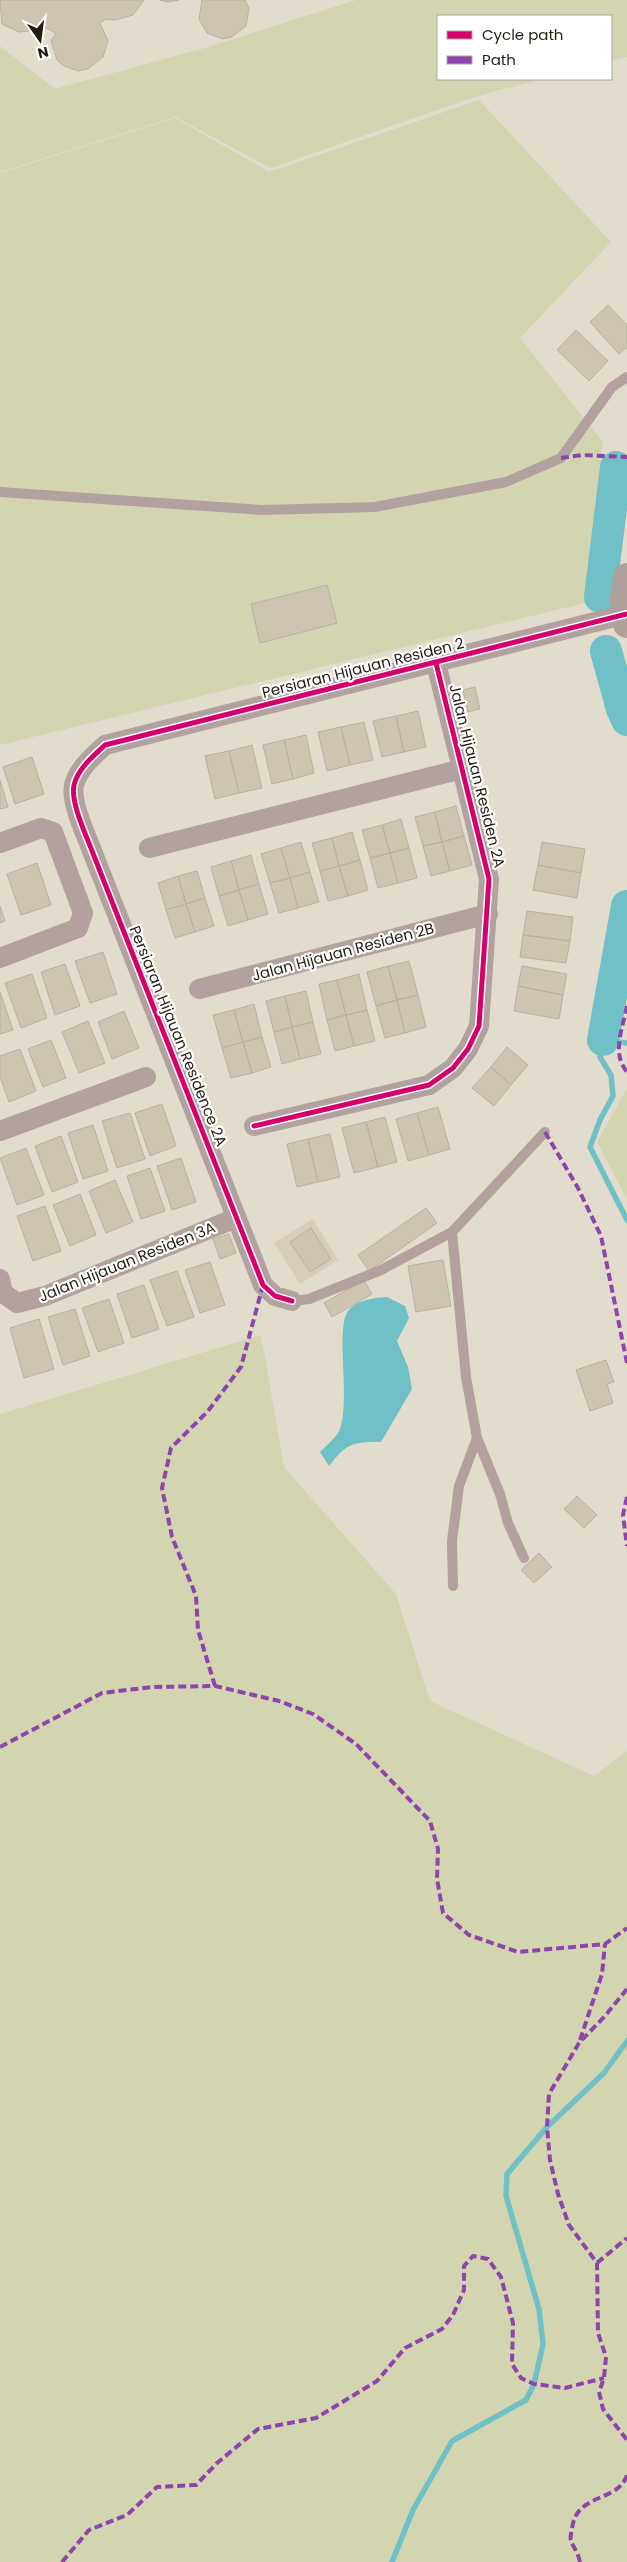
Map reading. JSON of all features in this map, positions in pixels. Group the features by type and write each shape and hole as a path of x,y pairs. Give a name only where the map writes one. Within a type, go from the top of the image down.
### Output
{"street":[{"path":"626,618 627,578"},
{"name":"Persiaran Hijauan Residen 2","path":"85,763 105,746 436,663 626,618"},
{"name":"Jalan Hijauan Residen 2A","path":"254,1126 429,1085 453,1068 468,1050 478,1026 490,879 436,663"},
{"name":"Persiaran Hijauan Residence 2A","path":"85,763 74,786 75,802 94,856 263,1285 275,1296 292,1301"},
{"name":"Jalan Hijauan Residen 2A","path":"149,848 462,769"},
{"path":"0,843 41,828 54,832 83,913 78,928 0,958"},
{"name":"Jalan Hijauan Residen 2B","path":"199,989 488,914"},
{"path":"0,1131 146,1077"},
{"name":"Jalan Hijauan Residen 3A","path":"0,1279 3,1293 17,1303 45,1296 236,1218"}],"lane":[{"path":"0,492 262,510 375,507 506,482 561,458 612,387 627,377"},
{"path":"292,1301 309,1299 381,1270 452,1232 545,1132"},
{"path":"452,1232 466,1377 477,1438 500,1494 508,1523 524,1558"},
{"path":"453,1586 452,1541 459,1486 477,1438"}],"shaded area":[{"path":"313,1219 338,1260 300,1284 274,1243"}],"green space":[{"path":"356,0 627,0 627,57 612,61 612,15 437,15 437,80 539,80 480,95 271,168 175,117 0,172 0,46 55,89 205,48"},
{"path":"479,100 611,242 520,338 603,442 589,602 0,745 0,173 175,118 269,172"},
{"path":"627,1088 627,1199 597,1142"},
{"path":"261,1335 284,1467 396,1594 430,1701 594,1776 627,1751 627,2562 0,2562 0,1414"}],"water":[{"path":"387,1297 405,1306 409,1318 397,1341 408,1367 412,1389 381,1442 351,1445 329,1466 320,1452 339,1432 343,1416 344,1320 351,1307 356,1304 371,1299"}],"building":[{"path":"0,0 144,0 133,15 115,20 106,19 100,23 108,41 103,57 88,69 78,71 64,66 57,60 51,41 56,33 40,25 29,31 19,32 2,24"},
{"path":"160,0 179,0 168,2"},
{"path":"202,0 245,0 249,8 246,26 232,37 223,39 207,33 199,19"},
{"path":"608,305 627,325 627,347 619,354 590,322"},
{"path":"576,330 608,361 589,381 557,350"},
{"path":"327,585 337,623 260,643 251,604"},
{"path":"475,687 480,709 468,712 463,690"},
{"path":"418,711 426,747 404,752 396,716"},
{"path":"396,716 404,752 382,757 373,721"},
{"path":"364,722 373,760 350,765 341,727"},
{"path":"341,727 350,765 327,771 318,732"},
{"path":"306,735 314,773 293,779 284,740"},
{"path":"284,740 293,779 272,784 263,745"},
{"path":"252,745 262,788 239,793 229,751"},
{"path":"229,751 239,793 215,799 205,756"},
{"path":"32,757 44,794 15,804 3,767"},
{"path":"0,780 8,807 0,809"},
{"path":"456,806 464,836 442,842 435,812"},
{"path":"435,812 442,842 423,846 415,817"},
{"path":"401,819 409,848 390,853 382,825"},
{"path":"382,825 390,853 370,858 362,830"},
{"path":"352,832 360,860 339,866 332,838"},
{"path":"464,836 472,865 450,871 442,842"},
{"path":"332,838 339,866 320,871 312,843"},
{"path":"301,842 310,872 290,878 281,848"},
{"path":"442,842 450,871 431,876 423,846"},
{"path":"542,842 585,849 581,873 538,865"},
{"path":"281,848 290,878 270,883 261,854"},
{"path":"409,848 417,878 398,883 390,853"},
{"path":"390,853 398,883 378,888 370,858"},
{"path":"251,855 259,884 239,890 231,861"},
{"path":"360,860 368,890 348,896 339,866"},
{"path":"231,861 239,890 219,896 211,867"},
{"path":"37,863 51,905 21,915 7,874"},
{"path":"538,865 581,873 577,898 533,890"},
{"path":"339,866 348,896 328,901 320,871"},
{"path":"197,871 205,898 186,904 178,876"},
{"path":"310,872 319,902 298,908 290,878"},
{"path":"178,876 186,904 166,910 158,883"},
{"path":"290,878 298,908 279,913 270,883"},
{"path":"259,884 268,914 248,920 239,890"},
{"path":"239,890 248,920 228,926 219,896"},
{"path":"205,898 214,926 195,932 186,904"},
{"path":"186,904 195,932 175,938 166,910"},
{"path":"0,906 5,921 0,923"},
{"path":"527,911 573,917 570,941 523,935"},
{"path":"523,935 570,941 566,963 520,957"},
{"path":"103,952 117,994 90,1003 75,961"},
{"path":"409,961 418,995 397,1000 388,966"},
{"path":"65,964 80,1006 55,1015 41,972"},
{"path":"388,966 397,1000 376,1006 367,972"},
{"path":"522,966 567,974 563,995 518,986"},
{"path":"32,974 47,1018 21,1028 5,983"},
{"path":"359,974 367,1010 346,1015 337,980"},
{"path":"337,980 346,1015 327,1020 319,984"},
{"path":"518,986 563,995 559,1019 514,1011"},
{"path":"306,991 313,1022 292,1027 285,996"},
{"path":"0,992 13,1030 0,1034"},
{"path":"418,995 426,1027 405,1033 397,1000"},
{"path":"285,996 292,1027 274,1032 266,1001"},
{"path":"397,1000 405,1033 385,1038 376,1006"},
{"path":"254,1004 262,1037 243,1042 234,1010"},
{"path":"234,1010 243,1042 222,1048 213,1015"},
{"path":"367,1010 375,1041 354,1046 346,1015"},
{"path":"124,1011 139,1048 112,1059 98,1022"},
{"path":"346,1015 354,1046 335,1051 327,1020"},
{"path":"88,1021 105,1063 79,1073 62,1032"},
{"path":"313,1022 321,1054 300,1059 292,1027"},
{"path":"292,1027 300,1059 282,1064 274,1032"},
{"path":"262,1037 271,1067 252,1073 243,1042"},
{"path":"51,1040 66,1078 43,1087 28,1049"},
{"path":"243,1042 252,1073 231,1078 222,1048"},
{"path":"507,1047 528,1065 511,1085 491,1067"},
{"path":"20,1049 36,1091 9,1102 0,1077 0,1056"},
{"path":"491,1067 511,1085 494,1106 472,1088"},
{"path":"162,1104 176,1146 150,1156 135,1113"},
{"path":"438,1107 450,1149 429,1155 417,1113"},
{"path":"130,1113 145,1159 117,1168 102,1121"},
{"path":"417,1113 429,1155 408,1161 396,1119"},
{"path":"385,1117 397,1162 378,1167 366,1122"},
{"path":"366,1122 378,1167 354,1173 342,1128"},
{"path":"93,1125 108,1171 83,1179 68,1133"},
{"path":"330,1134 340,1177 318,1182 308,1139"},
{"path":"61,1136 78,1182 52,1192 35,1146"},
{"path":"308,1139 318,1182 297,1187 287,1144"},
{"path":"26,1148 44,1195 17,1205 0,1158"},
{"path":"181,1158 196,1202 172,1210 157,1166"},
{"path":"150,1168 165,1211 141,1219 127,1176"},
{"path":"115,1180 133,1222 106,1233 89,1191"},
{"path":"80,1194 96,1235 70,1246 53,1205"},
{"path":"45,1206 61,1251 33,1261 17,1216"},
{"path":"426,1208 437,1223 369,1271 358,1255"},
{"path":"311,1228 331,1259 310,1272 290,1242"},
{"path":"229,1234 236,1253 220,1259 213,1239"},
{"path":"443,1260 451,1306 416,1312 408,1266"},
{"path":"210,1262 225,1305 200,1313 185,1270"},
{"path":"177,1271 194,1317 167,1326 150,1280"},
{"path":"364,1280 372,1294 332,1317 324,1303"},
{"path":"144,1285 159,1329 132,1338 117,1294"},
{"path":"109,1299 124,1343 98,1352 82,1308"},
{"path":"75,1309 90,1356 63,1365 48,1317"},
{"path":"39,1319 54,1369 24,1378 10,1328"},
{"path":"606,1360 614,1382 607,1384 613,1403 590,1411 576,1370"},
{"path":"577,1496 597,1515 584,1528 564,1509"},
{"path":"539,1553 552,1567 534,1583 521,1570"}],"waterway":[{"path":"600,597 616,467"},
{"path":"606,651 622,709 627,720"},
{"path":"603,1040 627,906"},
{"path":"627,1043 603,1040 600,1057 611,1075 613,1096 600,1120 590,1147 627,1220"},
{"path":"392,2562 413,2510 452,2441 526,2400 534,2384 543,2344 539,2309 506,2196 507,2174 547,2127 604,2073 627,2041"}],"marked path":[{"path":"561,458 582,455 627,457"},
{"path":"627,1006 619,1049 622,1065 627,1072"},
{"path":"545,1132 578,1188 601,1236 627,1363"},
{"path":"215,1686 198,1630 196,1596 172,1537 162,1488 171,1448 208,1411 241,1367 263,1285"},
{"path":"627,1497 623,1515 627,1546"},
{"path":"0,1747 102,1693 152,1687 215,1686 279,1701 313,1714 356,1744 430,1821 438,1849 437,1879 443,1913 469,1935 518,1952 605,1944 627,1928"},
{"path":"580,2040 602,1974 605,1944"},
{"path":"627,1989 579,2043 549,2094 547,2127 550,2160 558,2194 569,2225 597,2263 598,2333 606,2357 604,2378 599,2392 603,2409 627,2440"},
{"path":"597,2263 627,2238"},
{"path":"62,2562 89,2530 127,2515 157,2487 196,2485 217,2463 258,2429 316,2418 377,2381 405,2348 442,2329 453,2315 464,2290 464,2266 473,2256 488,2259 501,2277 513,2323 512,2364 521,2378 534,2384 565,2388 604,2378"},
{"path":"580,2562 571,2540 575,2517 589,2503 615,2490 622,2484 627,2475"}],"cycle path":[{"path":"292,1301 275,1296 263,1285 80,821 73,793 76,779 86,763 105,745 627,614"},
{"path":"254,1126 429,1085 453,1068 468,1049 479,1026 489,879 436,663"}]}
